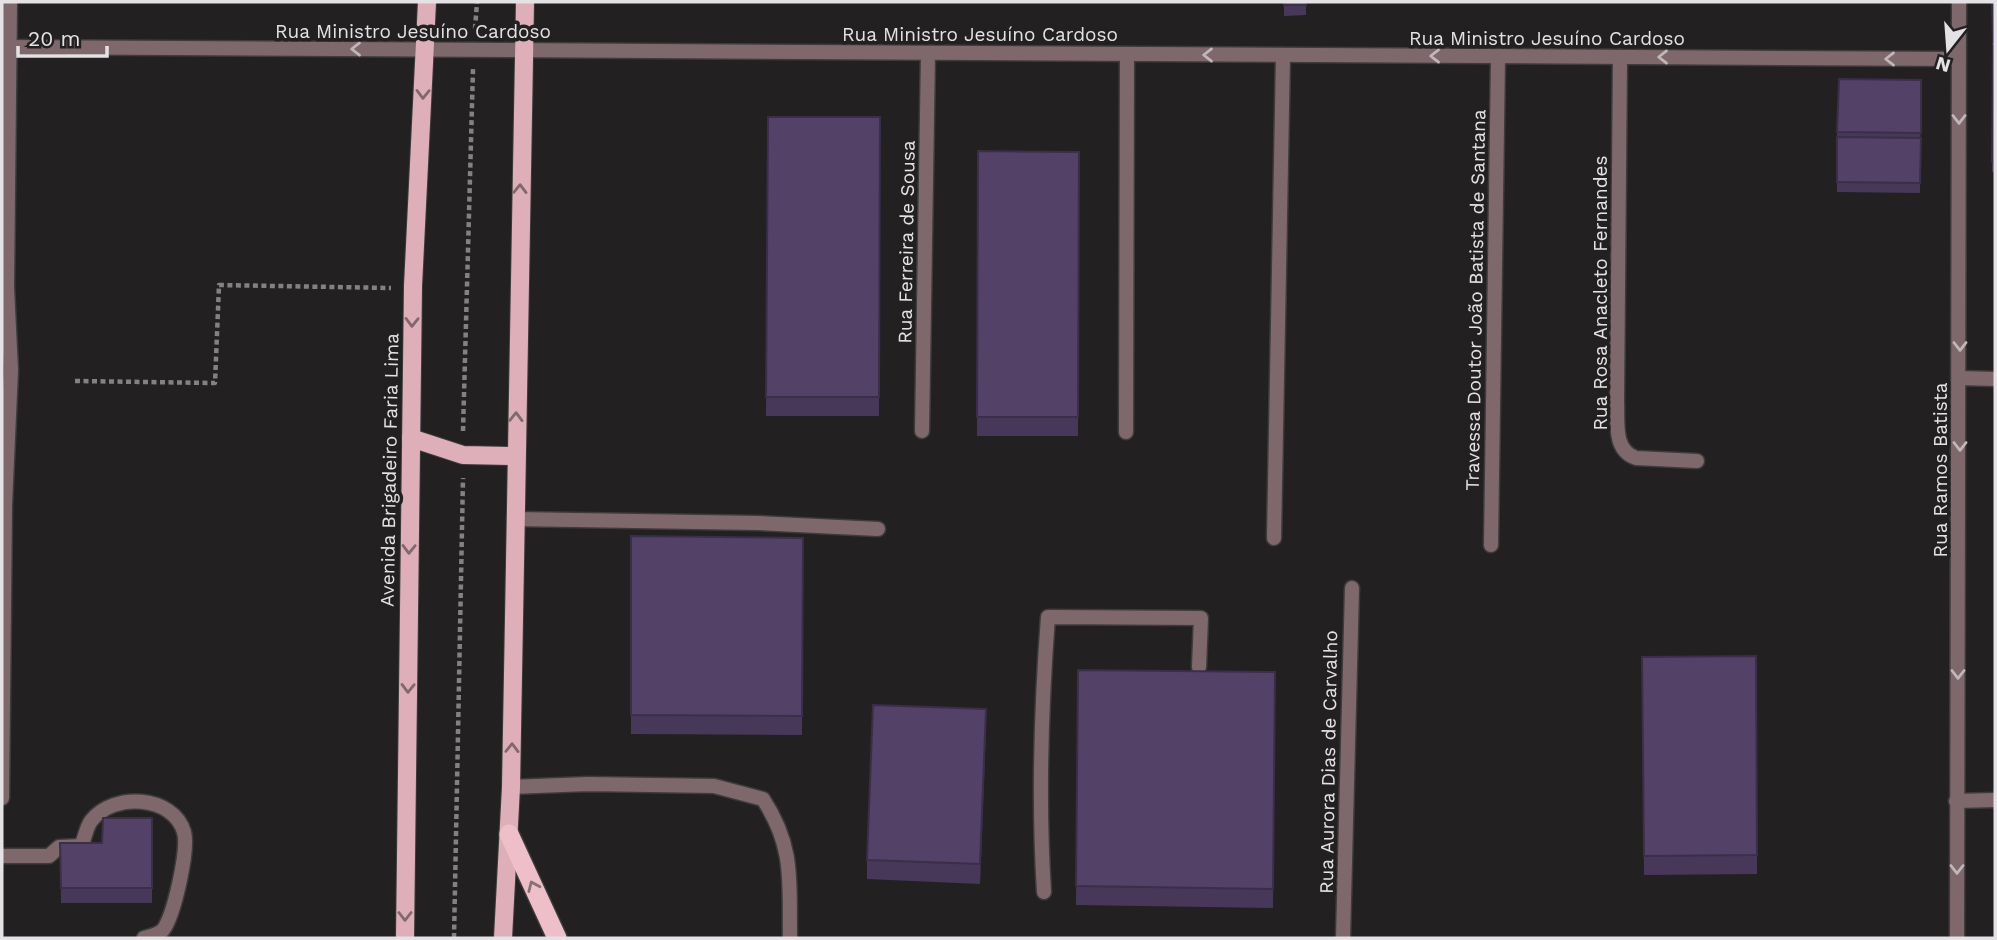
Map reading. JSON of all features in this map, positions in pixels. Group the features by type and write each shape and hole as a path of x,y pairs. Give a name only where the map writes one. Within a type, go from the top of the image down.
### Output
{"highway":[{"path":"509,834 557,938"}],"main road":[{"name":"Avenida Brigadeiro Faria Lima","path":"405,938 413,286 427,2"},
{"path":"503,938 511,787 524,2"},
{"path":"411,438 463,455 516,456"}],"street":[{"path":"2,798 3,505 11,370 5,286 6,47 10,2"},
{"name":"Rua Ramos Batista","path":"1957,938 1959,2"},
{"name":"Rua Ministro Jesuíno Cardoso","path":"6,47 1958,59"},
{"name":"Rua Ferreira de Sousa","path":"922,431 928,53"},
{"path":"1126,432 1127,54"},
{"path":"1274,538 1283,55"},
{"name":"Travessa Doutor João Batista de Santana","path":"1491,544 1498,57"},
{"name":"Rua Rosa Anacleto Fernandes","path":"1620,57 1617,402 1620,446 1626,455 1636,458 1697,461"},
{"path":"1960,378 1995,379"},
{"path":"514,519 758,523 877,529"},
{"name":"Rua Aurora Dias de Carvalho","path":"1343,938 1352,588"},
{"path":"1044,892 1039,822 1040,734 1048,617 1201,618 1199,667"},
{"path":"511,787 588,784 714,786 763,799 780,826 790,876 790,938"},
{"path":"1956,801 1995,800"},
{"path":"2,856 49,856 59,848 81,846 90,822 111,805 136,802 163,808 176,816 185,834 177,898 172,918 160,933 144,938"}],"path":[{"path":"75,381 215,383 219,285 369,289 413,286"}],"building":[{"path":"1284,2 1306,2 1306,5 1284,5"},
{"path":"1992,2 1995,2 1995,42 1993,42"},
{"path":"1995,46 1995,162 1992,162"},
{"path":"1839,79 1921,80 1921,133 1837,132"},
{"path":"768,117 880,117 879,397 766,397"},
{"path":"1837,137 1921,138 1920,183 1837,182"},
{"path":"978,151 1079,152 1078,417 977,417"},
{"path":"631,536 803,538 802,716 631,715"},
{"path":"1756,656 1757,855 1644,856 1642,657"},
{"path":"1078,670 1275,672 1273,889 1076,886"},
{"path":"873,705 986,709 980,864 867,860"},
{"path":"103,818 152,818 152,888 61,888 60,843 102,843"}]}
